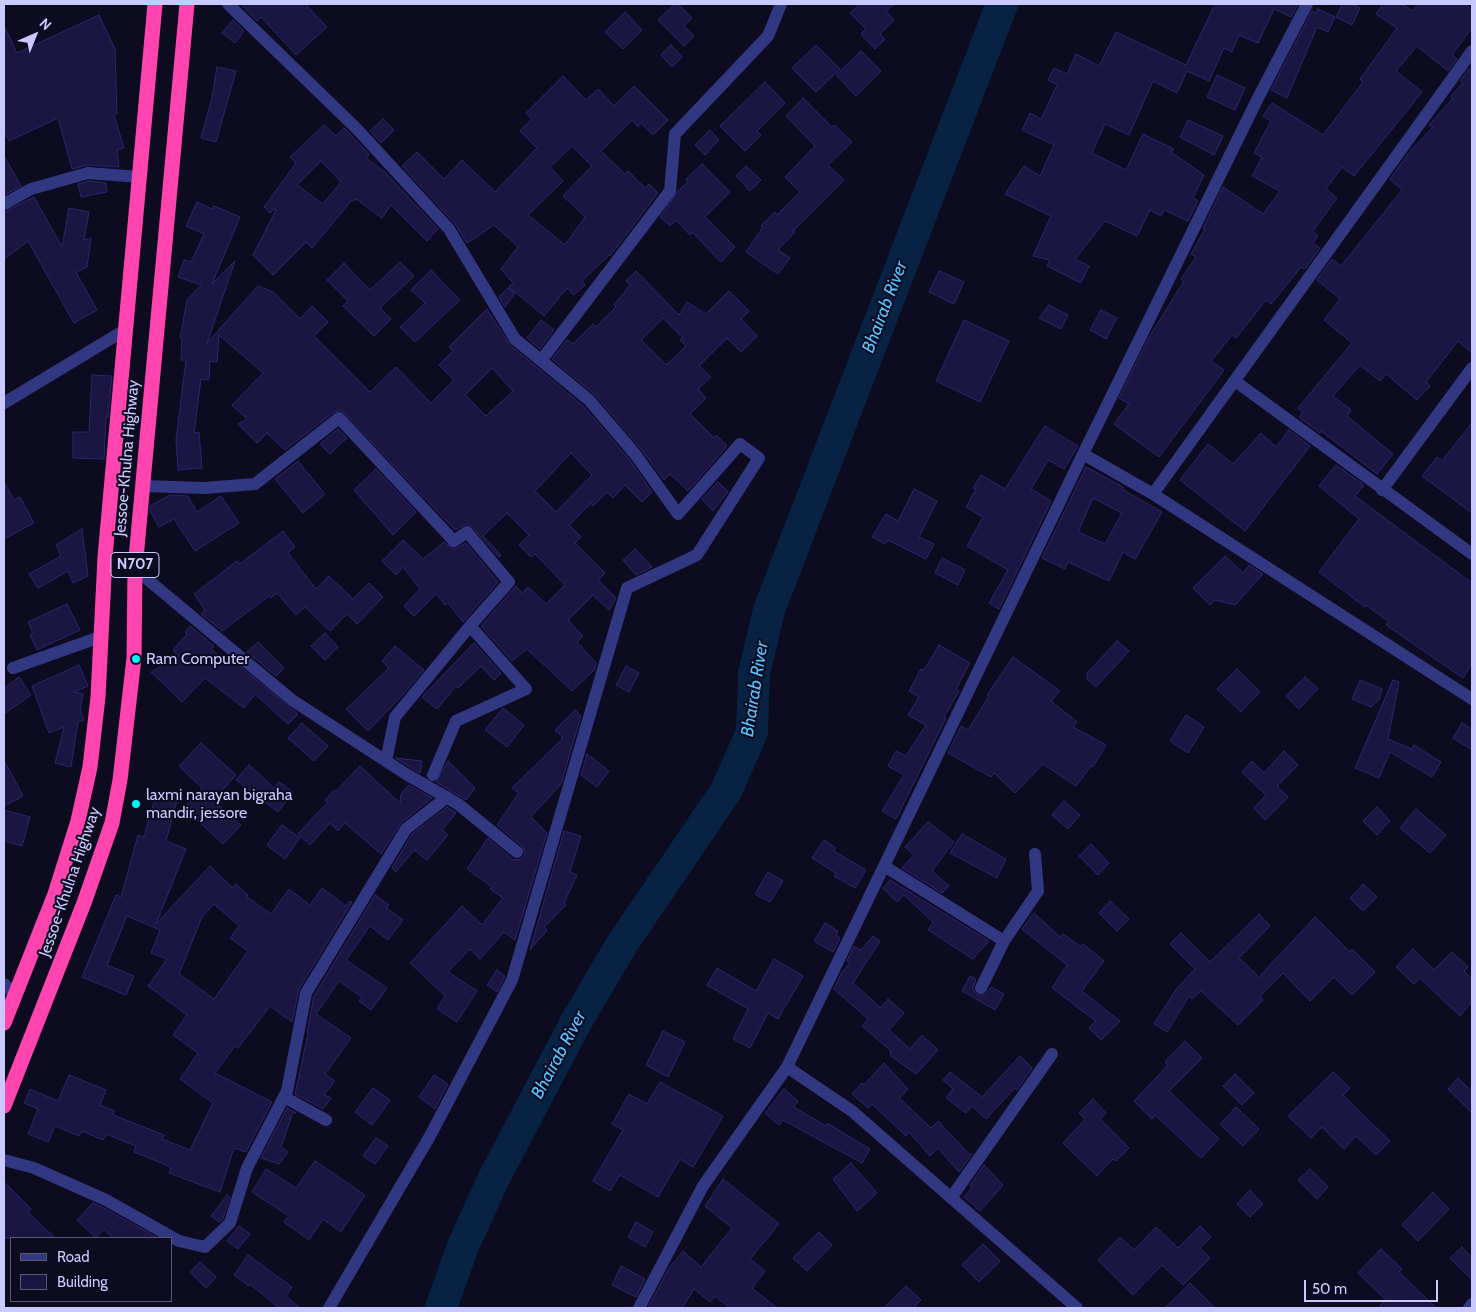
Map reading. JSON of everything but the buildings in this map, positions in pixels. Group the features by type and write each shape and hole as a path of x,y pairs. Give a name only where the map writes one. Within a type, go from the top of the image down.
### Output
{"highway":[{"name":"Jessoe-Khulna Highway","path":"4,1023 55,894 78,821 90,767 98,697 104,557 155,4"},
{"name":"Jessoe-Khulna Highway","path":"4,1106 84,903 112,823 120,780 134,658 135,569 187,4"}],"street":[{"path":"228,4 357,129 450,229 515,339 590,400 635,454 678,514 740,444 758,458 697,555 627,588 512,980 430,1136 329,1308"},
{"path":"546,354 670,191 675,134 768,36 781,4"},
{"path":"639,1308 702,1186 786,1067 1082,454 1306,4"},
{"path":"1153,494 1472,51"},
{"path":"4,204 30,189 88,173 139,177"},
{"path":"4,403 125,330"},
{"path":"1382,490 1472,368"},
{"path":"1235,381 1472,554"},
{"path":"142,486 204,488 255,484 339,418 454,541 467,532 509,582 395,717 386,761"},
{"path":"1082,454 1153,494 1472,699"},
{"path":"135,569 292,700 386,761 458,804 517,852"},
{"path":"434,775 456,721 526,689 470,626"},
{"path":"13,668 100,637"},
{"path":"4,1160 34,1168 106,1200 179,1241 205,1247 230,1223 247,1168 287,1091 306,994 406,829 447,797"},
{"path":"981,988 1004,941 1038,891 1035,854"},
{"path":"884,866 1004,941"},
{"path":"4,984 16,995"},
{"path":"951,1198 1052,1054"},
{"path":"786,1067 852,1111 1077,1308"},
{"path":"284,1097 326,1120"},
{"path":"1469,1308 1472,1304"}],"waterway":[{"name":"Bhairab River","path":"441,1308 463,1246 494,1178 576,1022 622,944 726,791 752,732 754,674 769,610 1002,4"}],"place":[{"name":"Ram Computer","path":"136,659"},
{"name":"laxmi narayan bigraha mandir, jessore","path":"136,804"}]}
